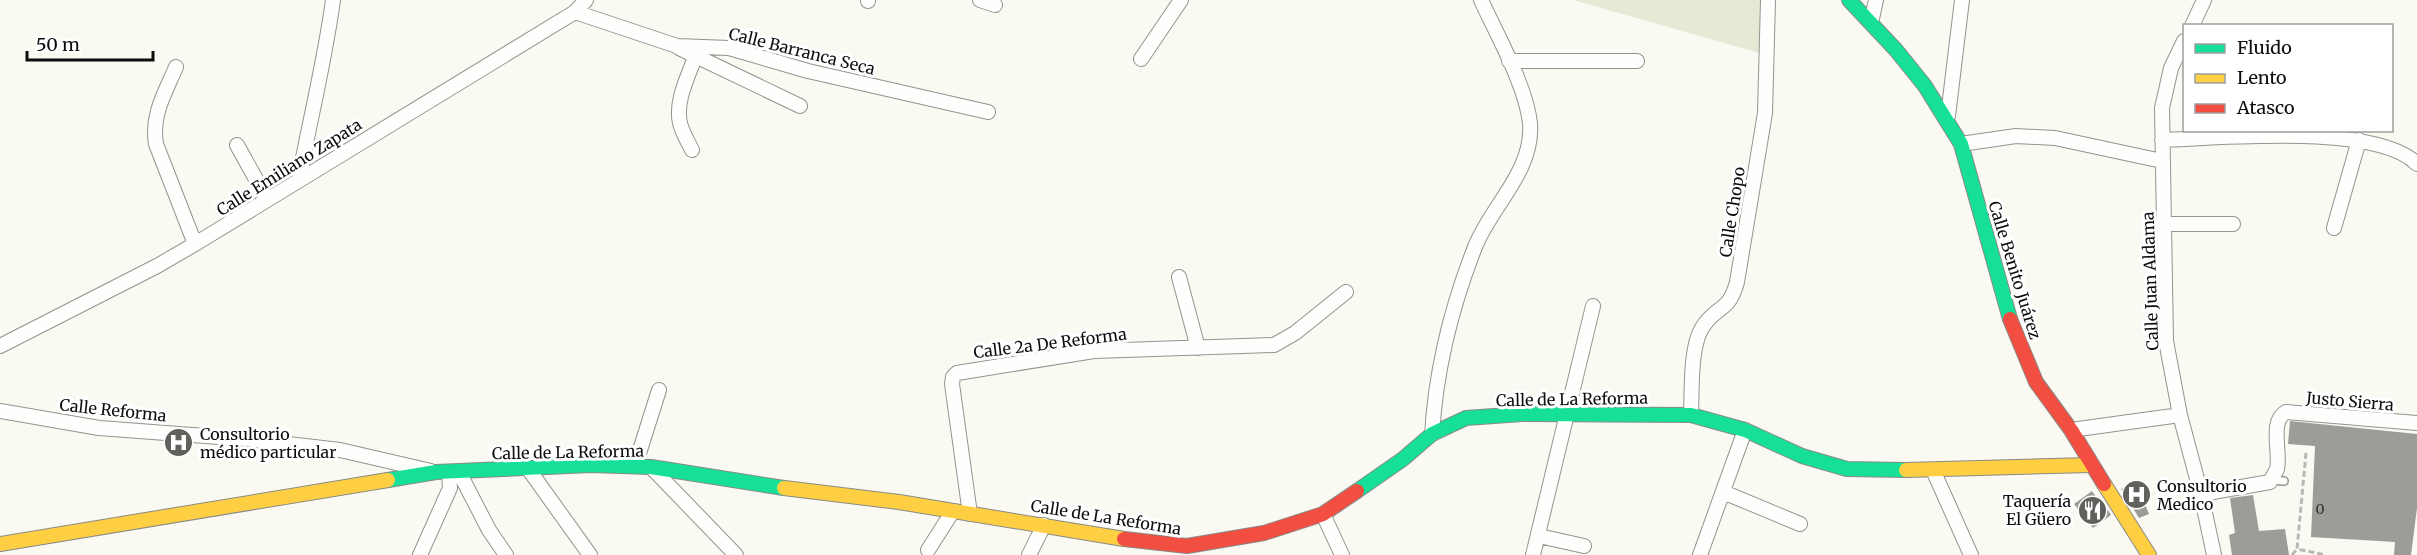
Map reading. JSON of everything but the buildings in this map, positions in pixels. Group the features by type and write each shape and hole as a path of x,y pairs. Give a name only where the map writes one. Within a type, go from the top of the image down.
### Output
{"street":[{"path":"299,179 308,127 328,43 333,0"},
{"name":"Calle Emiliano Zapata","path":"0,346 147,272 195,244 575,12 586,0"},
{"path":"980,0 995,5"},
{"path":"1141,59 1181,0"},
{"path":"1432,434 1440,360 1450,317 1475,244 1521,167 1528,144 1530,124 1524,99 1481,0"},
{"name":"Calle Chopo","path":"1691,415 1696,345 1701,329 1711,316 1725,307 1733,298 1737,282 1765,113 1768,0"},
{"name":"Calle Benito Juárez","path":"1849,0 1948,116 1961,144 2014,333 2036,382 2071,430 2149,555"},
{"path":"1871,24 1876,0"},
{"path":"1948,116 1962,0"},
{"path":"2193,24 2204,0"},
{"name":"Calle Barranca Seca","path":"575,12 677,46 729,48 808,71 988,112"},
{"name":"Calle Juan Aldama","path":"2183,43 2171,68 2162,108 2166,341 2180,415 2214,555"},
{"path":"677,46 695,57 800,106"},
{"path":"692,150 680,124 680,110 681,98 695,57"},
{"path":"1509,61 1637,61"},
{"path":"176,67 154,119 154,130 156,144 195,244"},
{"path":"1961,144 2016,136 2055,138 2162,161"},
{"path":"2162,140 2299,136 2359,140 2396,151 2417,164"},
{"path":"2334,228 2359,140"},
{"path":"237,145 267,199"},
{"path":"2164,224 2233,224"},
{"path":"1179,277 1198,348"},
{"name":"Calle 2a De Reforma","path":"970,514 952,384 953,377 957,373 1094,351 1261,346 1284,341 1346,292"},
{"path":"1533,555 1593,306"},
{"path":"635,465 658,390"},
{"name":"Calle Reforma","path":"0,411 99,428 246,439 340,450 448,472"},
{"name":"Justo Sierra","path":"2201,494 2239,489 2270,482 2277,477 2278,422 2281,415 2286,412 2417,423"},
{"name":"Calle de La Reforma","path":"448,472 528,467 635,465 953,511 1146,543 1187,546 1264,533 1323,514 1403,459 1432,434 1467,418 1522,414 1691,415 1745,430 1802,456 1847,469 1933,470 2091,465"},
{"path":"2071,430 2180,415"},
{"path":"1700,555 1745,430"},
{"path":"528,467 590,555"},
{"path":"651,467 736,555"},
{"path":"1933,470 1971,555"},
{"path":"0,544 448,472"},
{"path":"420,555 450,488 448,472"},
{"path":"448,472 506,555"},
{"path":"1724,492 1800,524"},
{"path":"928,550 953,511"},
{"path":"1323,514 1342,555"},
{"path":"1029,555 1044,525"},
{"path":"1539,536 1584,546"}],"path":[{"path":"2292,555 2297,549 2306,453"},
{"path":"2297,549 2326,555"}],"green space":[{"path":"1573,0 1763,0 1763,54"}],"traffic: fast":[{"path":"1849,0 1896,50 1925,86 1961,144 2010,319"},
{"path":"1357,491 1403,459 1432,434 1466,418 1522,414 1691,415 1745,430 1802,456 1847,469 1906,470"},
{"path":"388,480 436,472 591,465 651,467 784,488"}],"traffic: slow":[{"path":"1906,470 2091,465"},
{"path":"0,544 388,480"},
{"path":"2104,484 2149,555"},
{"path":"784,488 899,502 1124,539"}],"traffic: jam":[{"path":"2010,319 2036,382 2071,430 2104,484"},
{"path":"1124,539 1187,546 1264,533 1323,514 1357,491"}],"place":[{"name":"Consultorio médico particular","path":"179,443"},
{"name":"Consultorio Medico","path":"2136,495"},
{"name":"Taquería El Güero","path":"2092,510"}]}
